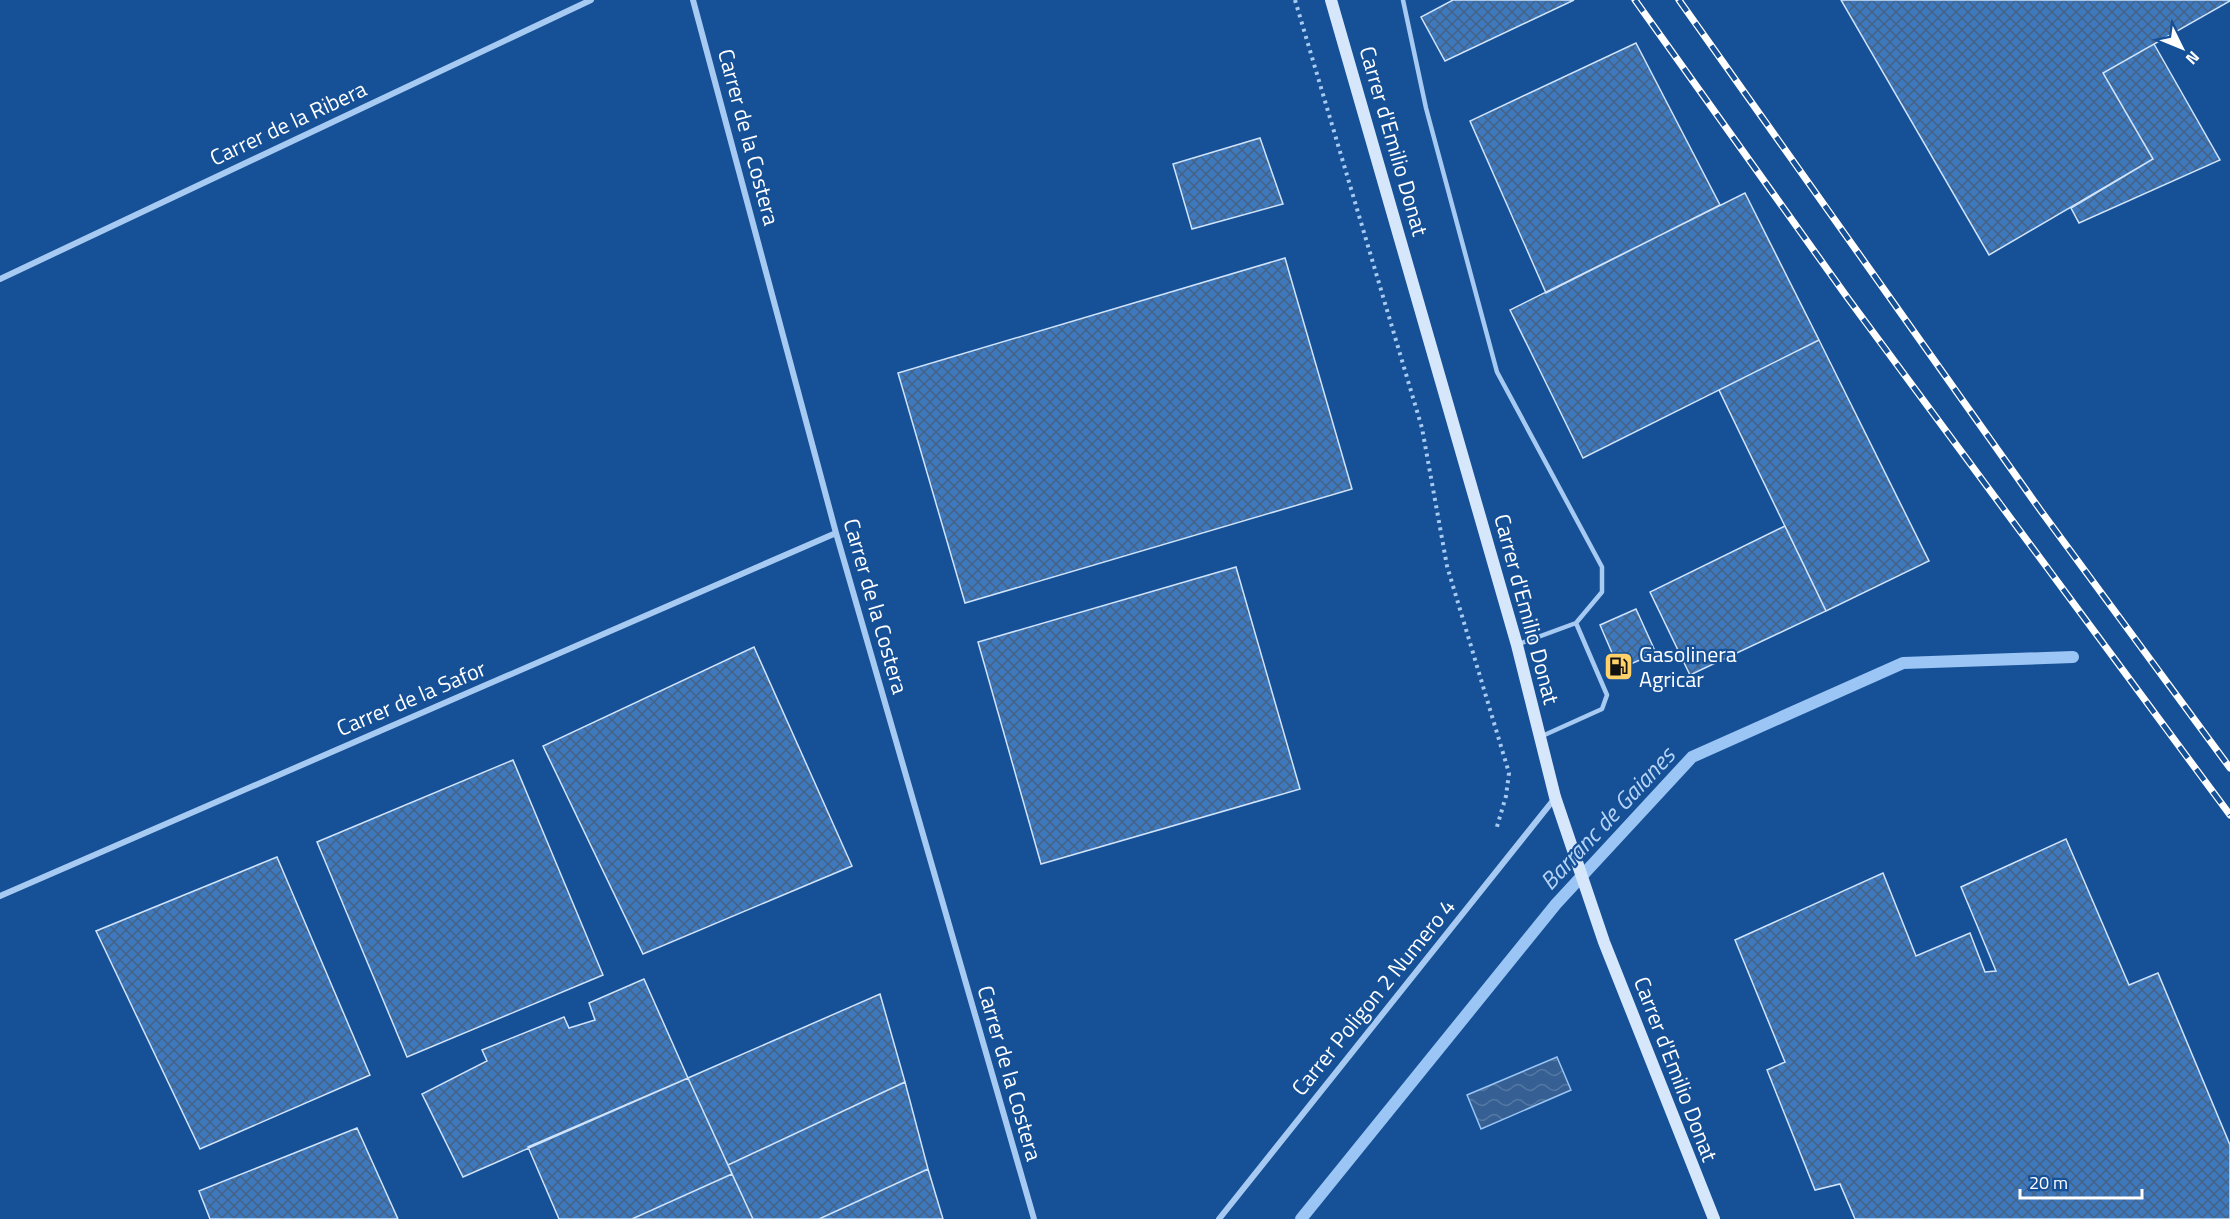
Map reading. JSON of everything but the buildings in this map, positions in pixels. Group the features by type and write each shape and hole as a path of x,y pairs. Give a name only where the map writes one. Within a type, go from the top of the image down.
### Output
{"street":[{"name":"Carrer de la Ribera","path":"0,279 591,0"},
{"name":"Carrer de la Costera","path":"693,0 836,533 1034,1219"},
{"name":"Carrer d'Emilio Donat","path":"1331,0 1516,645 1555,797 1604,942 1714,1219"},
{"name":"Carrer de la Safor","path":"0,896 836,533"},
{"name":"Carrer Poligon 2 Numero 4","path":"1219,1219 1555,797"}],"lane":[{"path":"1402,0 1426,108 1497,372 1602,567 1602,592 1576,622 1516,645"},
{"path":"1540,737 1602,709 1607,695 1576,622"}],"path":[{"path":"1295,0 1422,428 1447,566 1509,773 1498,827 1485,848 1498,868"}],"water":[{"path":"1557,1057 1571,1090 1481,1129 1467,1095"}],"waterway":[{"name":"Barranc de Gaianes","path":"1301,1219 1556,904 1692,757 1903,663 2073,657"}],"railway":[{"path":"1635,0 1847,297 2230,815"},
{"path":"1679,0 2041,511 2230,768"}],"place":[{"name":"Gasolinera Agricar","path":"1618,667"}]}
